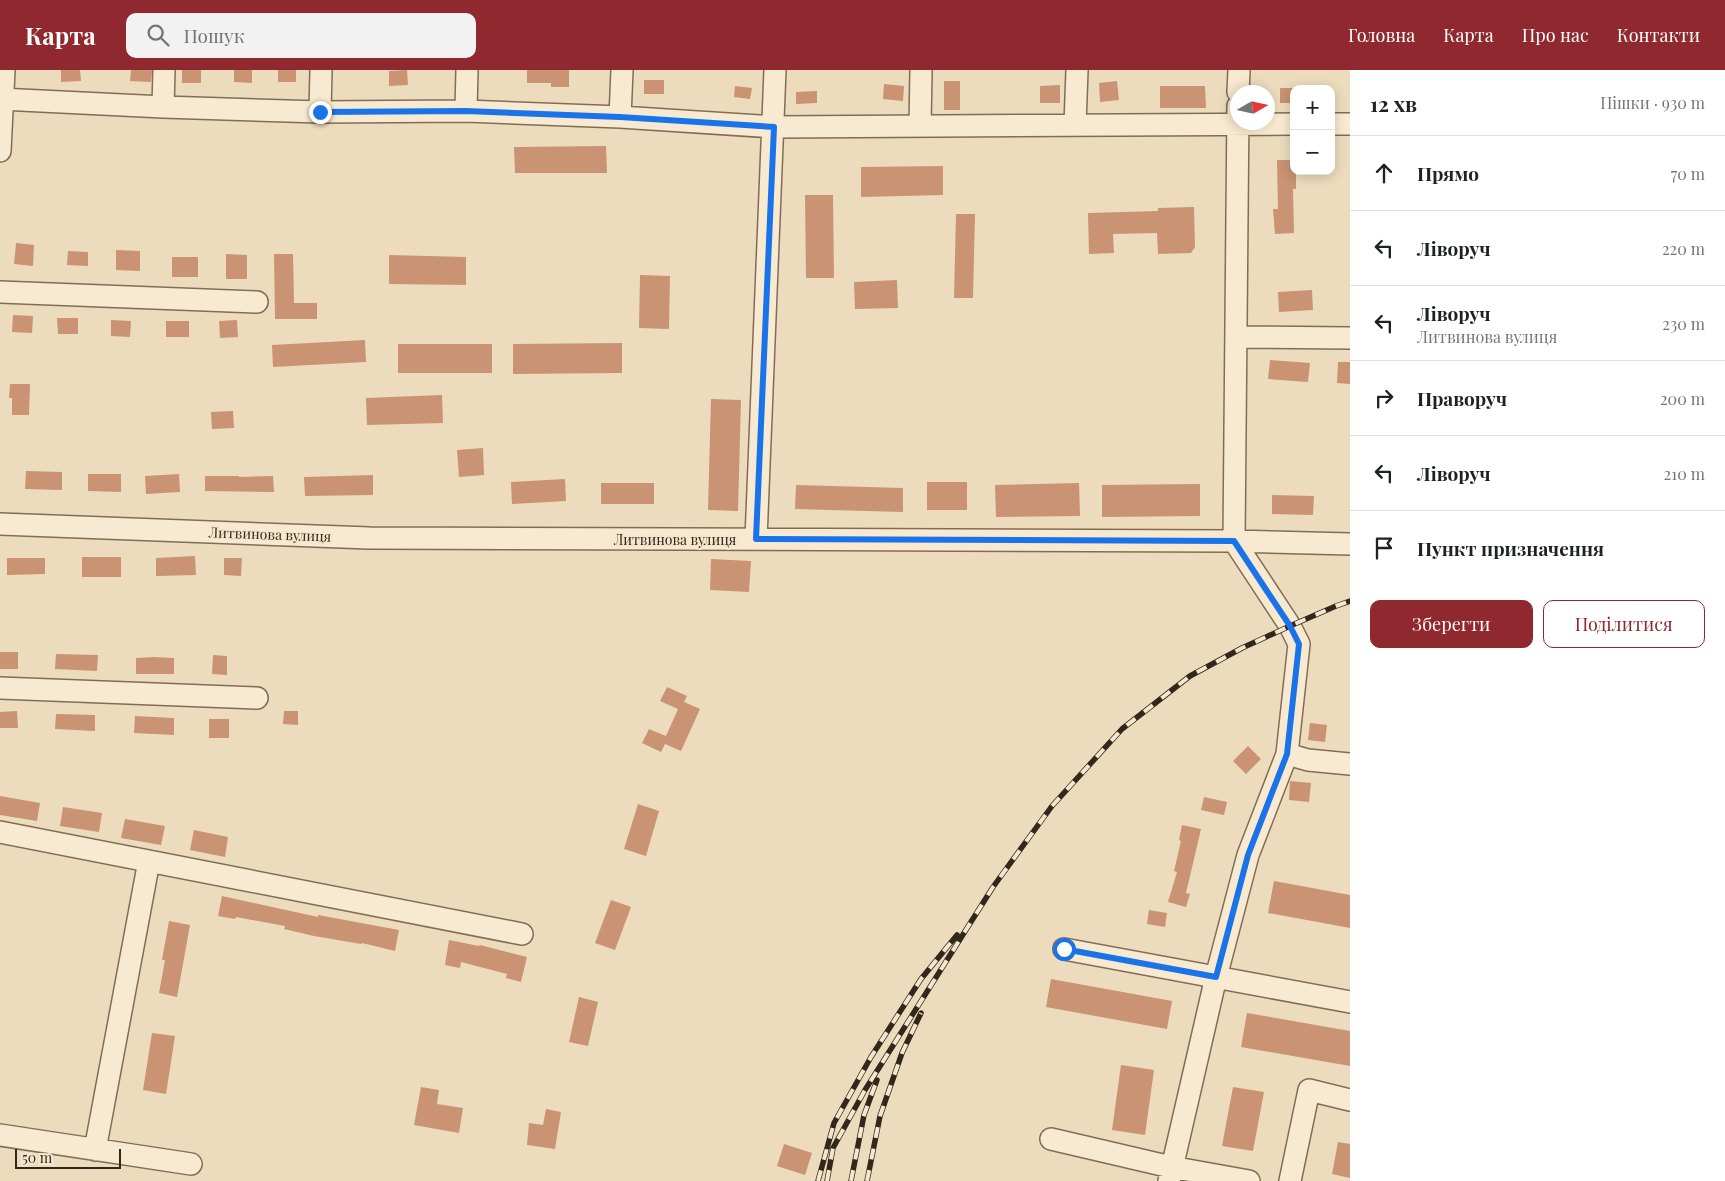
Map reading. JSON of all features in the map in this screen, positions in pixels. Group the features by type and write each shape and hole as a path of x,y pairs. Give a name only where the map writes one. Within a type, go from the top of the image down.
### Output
{"street":[{"path":"0,151 4,70"},
{"path":"163,107 164,70"},
{"path":"320,112 321,70"},
{"path":"466,111 468,70"},
{"path":"620,117 622,70"},
{"path":"756,539 775,70"},
{"path":"920,70 920,126"},
{"path":"1075,125 1076,70"},
{"path":"1238,85 1239,70"},
{"path":"2,99 320,112 466,111 620,117 774,127 1075,125 1230,115"},
{"path":"1275,121 1290,123"},
{"path":"1335,124 1350,124"},
{"path":"1170,1174 1216,977 1248,855 1287,754 1299,644 1290,626 1234,541 1237,130"},
{"path":"0,292 257,302"},
{"path":"1236,337 1350,338"},
{"name":"Литвинова вулиця","path":"0,524 369,538 1234,541 1350,544"},
{"path":"0,688 257,698"},
{"path":"1287,754 1308,760 1350,764"},
{"path":"0,832 522,934"},
{"path":"95,1150 149,861"},
{"path":"1064,949 1350,1002"},
{"path":"1290,1181 1309,1090 1350,1100"},
{"path":"0,1135 191,1164"},
{"path":"1051,1139 1170,1174 1249,1181"}],"building":[{"path":"61,70 80,70 81,81 61,82"},
{"path":"131,70 152,70 151,82 130,81"},
{"path":"182,70 201,70 201,83 182,83"},
{"path":"234,70 252,70 252,83 234,82"},
{"path":"278,70 296,70 296,82 278,82"},
{"path":"407,70 408,85 389,86 389,71"},
{"path":"527,70 569,70 569,87 551,87 551,83 527,83"},
{"path":"644,80 664,80 664,94 644,94"},
{"path":"944,81 960,81 960,110 944,110"},
{"path":"1117,81 1119,100 1100,102 1099,83"},
{"path":"884,84 904,86 903,101 883,99"},
{"path":"1060,85 1060,103 1040,103 1040,86"},
{"path":"735,86 752,88 750,99 734,97"},
{"path":"1160,86 1205,86 1206,108 1160,108"},
{"path":"1280,88 1290,88 1290,103 1280,103"},
{"path":"817,91 817,103 796,104 796,92"},
{"path":"606,146 607,173 515,173 514,147"},
{"path":"1277,160 1290,160 1290,175 1296,175 1296,189 1293,189 1294,233 1275,234 1273,209 1278,209"},
{"path":"943,166 943,195 861,197 861,167"},
{"path":"805,195 833,195 834,278 806,278"},
{"path":"1194,207 1195,247 1191,253 1158,254 1157,233 1113,234 1114,253 1089,254 1088,213 1158,211 1158,208"},
{"path":"956,214 975,214 973,298 954,298"},
{"path":"16,243 34,245 33,266 14,264"},
{"path":"116,250 140,251 140,271 116,270"},
{"path":"68,251 88,252 88,266 67,265"},
{"path":"226,254 247,255 247,279 226,279"},
{"path":"274,254 293,254 294,303 317,303 317,319 275,319"},
{"path":"389,255 466,257 466,285 389,284"},
{"path":"172,257 198,257 198,277 172,277"},
{"path":"640,275 670,276 669,329 639,328"},
{"path":"897,280 898,308 855,309 854,282"},
{"path":"1312,290 1313,310 1279,312 1278,292"},
{"path":"13,315 33,316 32,333 12,332"},
{"path":"57,318 78,318 78,334 58,334"},
{"path":"111,320 131,321 130,337 111,336"},
{"path":"237,320 238,337 220,338 219,321"},
{"path":"166,321 189,321 189,337 166,337"},
{"path":"365,340 366,362 273,367 272,345"},
{"path":"622,343 622,373 513,374 513,344"},
{"path":"398,344 492,344 492,373 398,373"},
{"path":"1270,360 1310,363 1308,382 1268,379"},
{"path":"1338,362 1350,362 1350,384 1337,383"},
{"path":"10,384 30,384 29,415 12,415 12,398 9,398"},
{"path":"442,395 443,423 367,425 366,398"},
{"path":"711,399 741,400 738,511 708,510"},
{"path":"233,411 234,428 212,429 211,412"},
{"path":"483,448 484,475 459,477 457,450"},
{"path":"26,471 62,472 62,490 25,489"},
{"path":"88,474 121,474 121,492 88,491"},
{"path":"179,474 180,492 146,494 145,476"},
{"path":"373,475 373,495 305,496 304,477"},
{"path":"205,476 273,476 274,492 205,491"},
{"path":"565,479 566,501 512,504 511,482"},
{"path":"927,482 967,482 967,510 927,510"},
{"path":"601,483 654,483 654,504 601,504"},
{"path":"1079,483 1080,516 996,517 995,485"},
{"path":"1200,484 1200,516 1102,517 1102,485"},
{"path":"796,485 903,488 903,512 795,509"},
{"path":"1272,495 1314,496 1313,515 1272,514"},
{"path":"195,556 196,575 156,576 156,558"},
{"path":"82,557 121,557 121,577 82,577"},
{"path":"7,558 45,558 45,574 7,575"},
{"path":"224,558 242,558 241,576 224,575"},
{"path":"711,559 751,561 749,592 710,590"},
{"path":"0,652 18,652 18,669 0,669"},
{"path":"56,654 98,655 97,671 55,669"},
{"path":"213,655 227,656 227,675 212,674"},
{"path":"136,658 174,658 174,674 136,674"},
{"path":"667,687 687,696 684,702 700,709 681,751 665,744 661,752 642,743 649,729 666,736 678,709 660,701"},
{"path":"17,711 18,728 0,728 0,712"},
{"path":"284,711 298,711 298,725 283,724"},
{"path":"56,714 95,715 95,731 55,729"},
{"path":"135,716 174,718 174,735 134,733"},
{"path":"209,719 229,719 229,738 209,738"},
{"path":"1310,723 1327,725 1325,742 1308,740"},
{"path":"1248,746 1261,759 1246,774 1233,761"},
{"path":"1290,781 1311,783 1309,802 1289,800"},
{"path":"0,796 40,803 37,821 0,815"},
{"path":"1204,797 1227,802 1224,815 1201,810"},
{"path":"638,804 659,811 646,856 624,849"},
{"path":"63,807 102,813 99,832 60,826"},
{"path":"125,819 165,826 161,845 121,838"},
{"path":"1182,825 1201,829 1186,893 1190,894 1186,907 1168,902 1177,872 1174,871 1181,841 1179,840"},
{"path":"194,830 228,837 225,857 190,850"},
{"path":"1274,881 1350,895 1350,928 1268,913"},
{"path":"222,896 318,917 318,915 399,930 395,951 362,943 314,936 284,929 285,926 236,917 235,919 218,916"},
{"path":"611,900 631,907 615,950 595,943"},
{"path":"1149,910 1167,913 1165,927 1147,924"},
{"path":"169,921 190,925 177,997 159,993 165,960 162,960"},
{"path":"449,940 480,945 527,957 521,982 506,978 507,974 461,962 460,968 445,965"},
{"path":"1051,979 1172,1001 1167,1029 1046,1007"},
{"path":"579,997 598,1002 588,1046 569,1042"},
{"path":"1247,1013 1350,1031 1350,1066 1241,1047"},
{"path":"152,1033 175,1036 166,1094 143,1090"},
{"path":"1121,1065 1154,1070 1145,1135 1112,1130"},
{"path":"421,1087 439,1090 437,1104 463,1108 459,1133 414,1125"},
{"path":"1233,1087 1264,1092 1253,1151 1222,1146"},
{"path":"546,1109 561,1112 555,1149 527,1145 529,1123 543,1125"},
{"path":"1338,1142 1350,1144 1350,1178 1332,1174"},
{"path":"784,1144 812,1153 805,1175 777,1166"}],"railway":[{"path":"827,1181 833,1148 865,1090 993,887 1052,806 1122,729 1190,676 1242,648 1350,601"},
{"path":"818,1181 834,1123 871,1057 921,979 957,935"},
{"path":"867,1181 880,1116 902,1053 921,1013"},
{"path":"851,1181 864,1115 877,1080"}],"route":[{"path":"320,112 466,111 620,117 774,127 756,539 1234,541 1290,626 1299,644 1287,754 1248,855 1216,977 1064,949"}]}
